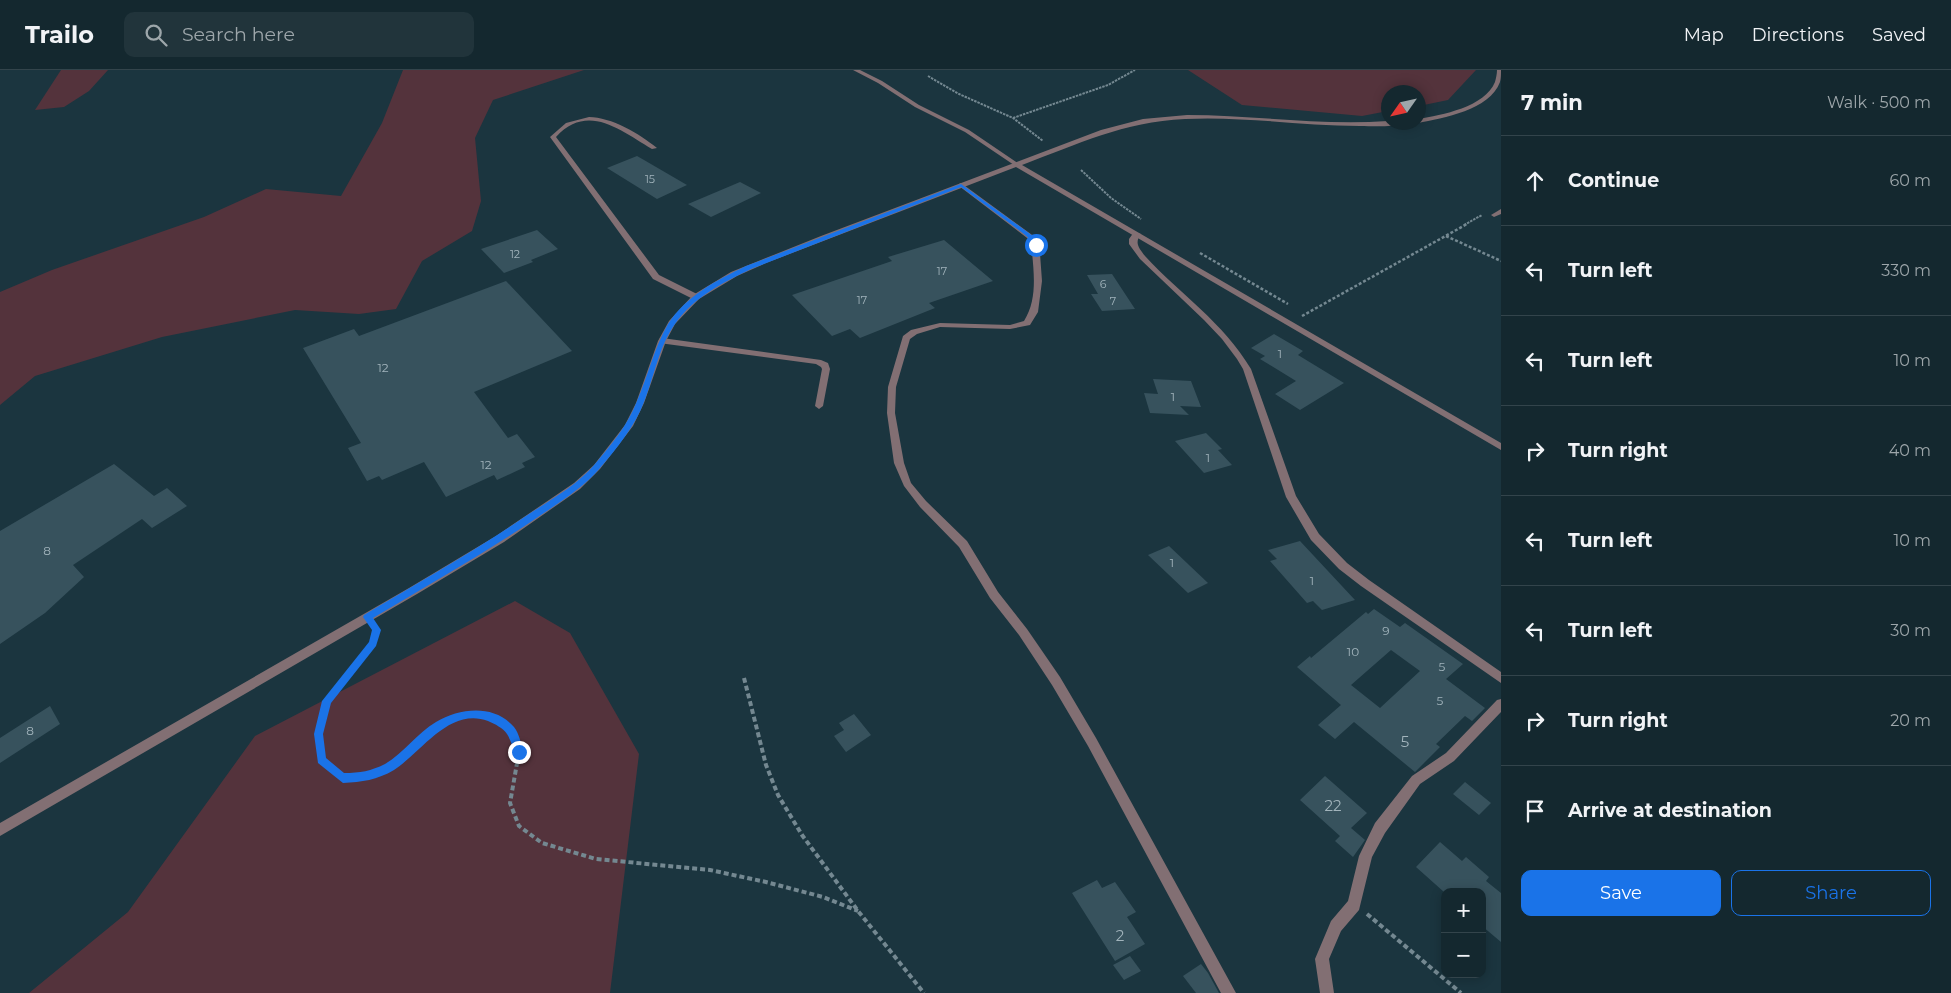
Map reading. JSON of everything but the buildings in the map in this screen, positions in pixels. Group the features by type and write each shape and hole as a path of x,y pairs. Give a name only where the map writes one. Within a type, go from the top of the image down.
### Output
{"street":[{"path":"856,70 880,82 917,106 966,131 1016,164 1501,447"},
{"path":"1426,118 1454,113 1479,102 1494,90 1498,82 1500,70"},
{"path":"0,830 500,538 577,486 597,467 629,426 640,403 662,341 672,323 696,297 748,267 1016,164 1121,126 1154,119 1189,116 1324,124 1381,124"},
{"path":"654,148 598,119 571,123 559,130 553,137 656,277 696,297"},
{"path":"961,185 1035,240 1038,281 1034,312 1032,318 1020,326 940,324 914,332 906,338 892,387 891,413 899,463 907,484 923,504 963,544 994,595 1023,632 1056,681 1092,742 1229,993"},
{"path":"1494,215 1501,211"},
{"path":"1137,234 1132,239 1133,244 1146,262 1201,312 1240,356 1247,369 1291,497 1315,537 1343,566 1365,584 1501,678"},
{"path":"662,341 818,362 825,365 826,369 819,406"},
{"path":"1327,993 1322,959 1336,926 1354,905 1366,856 1380,828 1416,780 1450,757 1501,704"}],"path":[{"path":"1013,118 1108,85 1135,70"},
{"path":"928,76 960,94 1013,118 1026,130 1056,150"},
{"path":"1081,170 1110,198 1146,222"},
{"path":"1297,311 1300,317 1479,215 1494,215"},
{"path":"1446,235 1501,261"},
{"path":"1198,252 1290,306"},
{"path":"367,617 376,630 373,644 326,701 318,734 321,760 343,778 368,777 391,766 439,725 460,717 480,714 500,721 512,732 519,752 510,803 519,826 542,843 596,859 710,870 766,882 823,897 858,911"},
{"path":"744,678 766,765 778,795 802,835 858,911 924,993"},
{"path":"1354,905 1378,921 1461,993"}],"shaded area":[{"path":"61,70 108,70 89,91 64,107 35,110"},
{"path":"403,70 584,70 493,100 475,138 481,201 472,231 422,261 396,309 359,314 295,310 162,337 35,376 0,405 0,292 52,270 204,217 266,189 341,196 382,123"},
{"path":"1188,70 1476,70 1448,100 1426,105 1426,85 1381,85 1381,112 1362,116 1242,105"},
{"path":"515,601 570,633 639,754 610,993 29,993 128,912 255,736"}],"route":[{"path":"519,752 512,732 500,721 480,714 460,717 439,725 391,766 368,777 343,778 321,760 318,734 326,701 346,674 373,644 376,630 367,617 543,511 577,486 597,467 629,426 650,378 662,341 672,323 696,297 719,282 748,267 961,185 1035,240 1036,245"}]}
